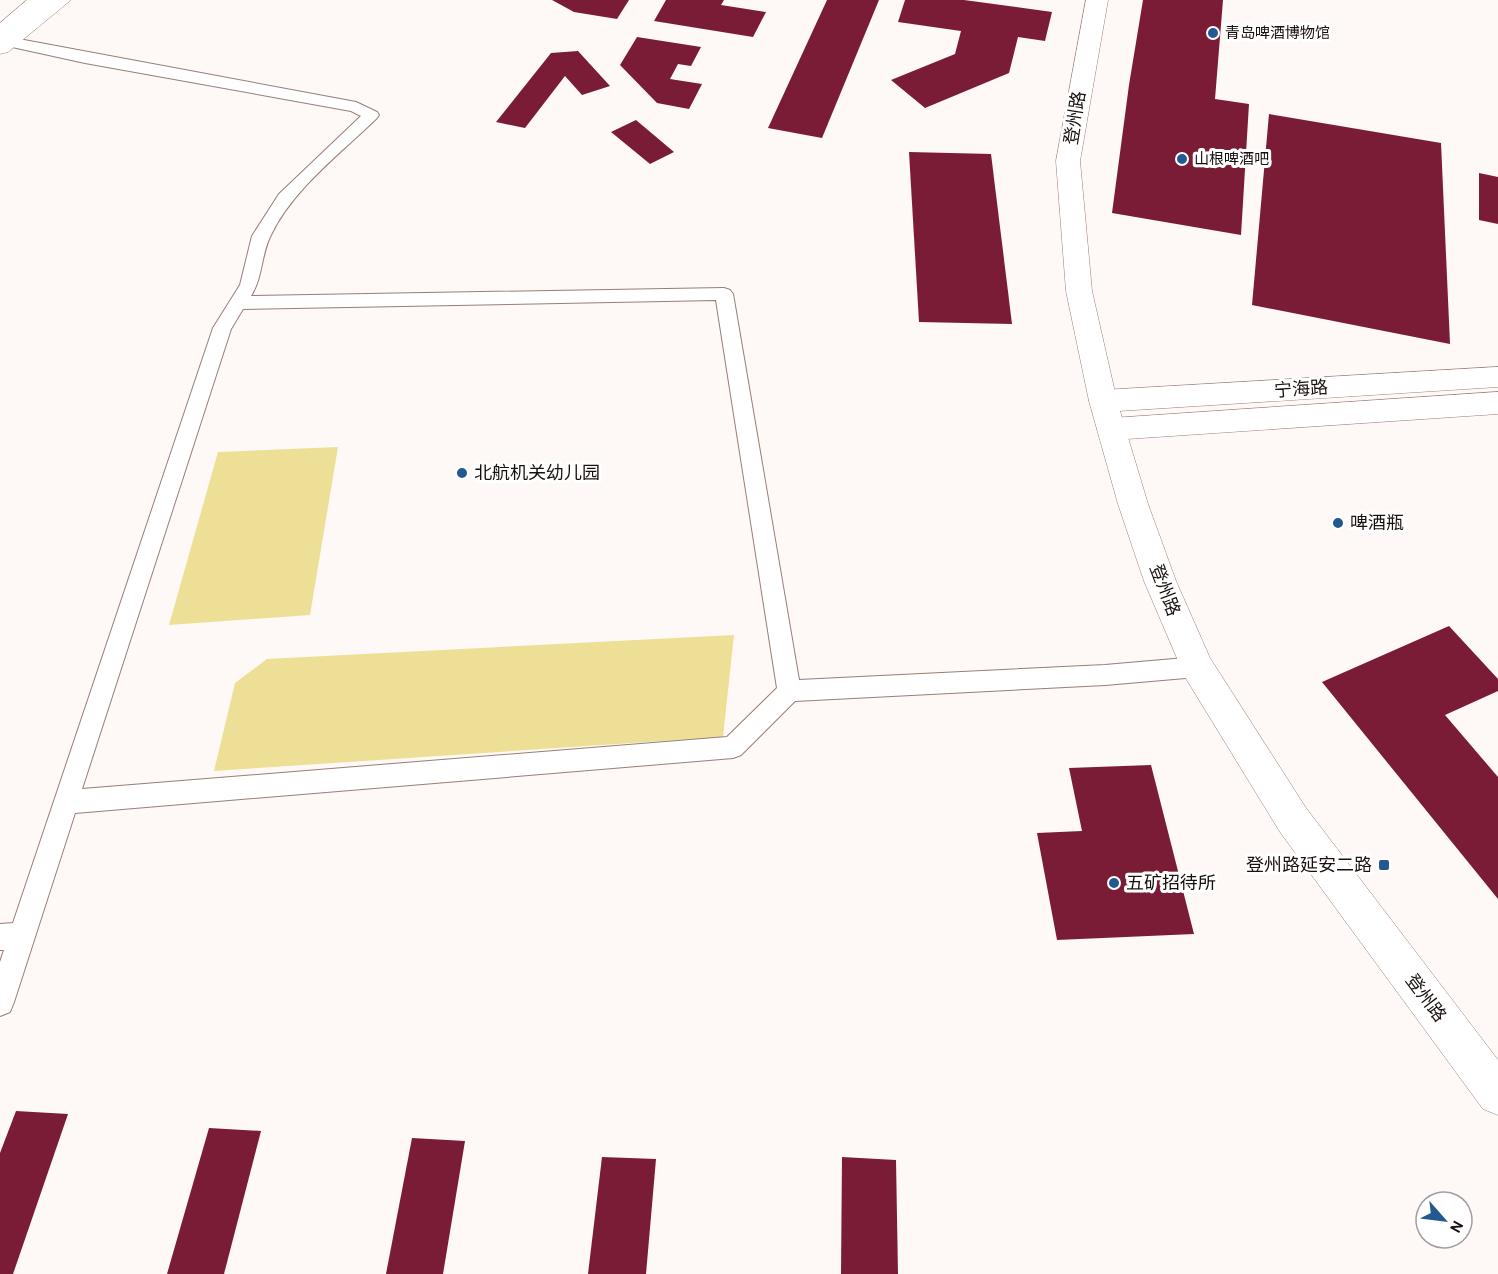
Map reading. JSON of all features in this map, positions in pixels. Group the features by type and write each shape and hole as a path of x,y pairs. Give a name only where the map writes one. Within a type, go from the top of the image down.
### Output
{"main road":[{"path":"0,8 10,0"},
{"path":"2,41 40,0"},
{"path":"2,41 60,0"},
{"name":"登州路","path":"1097,0 1068,161 1079,291 1132,504 1164,591 1197,667 1300,829 1498,1094"},
{"name":"宁海路","path":"1108,415 1498,376"},
{"name":"宁海路","path":"1108,415 1498,403"}],"lane":[{"path":"0,1002 11,936 66,802 222,328 249,285 261,236 285,198 371,114 356,107 2,41"},
{"path":"237,303 724,294 789,691"},
{"path":"66,802 733,747 789,691 1105,675 1197,667"}],"shaded area":[{"path":"338,447 310,615 169,625 218,452"},
{"path":"734,635 723,737 214,771 235,683 267,659"}],"building":[{"path":"552,0 629,0 617,19 574,12"},
{"path":"666,0 724,0 721,5 766,12 753,37 654,21"},
{"path":"827,0 879,0 822,138 768,128"},
{"path":"905,0 964,0 1052,12 1045,41 1018,37 1009,73 925,108 891,80 955,54 961,31 898,22"},
{"name":"山根啤酒吧","path":"1143,0 1223,0 1215,99 1249,104 1241,235 1112,213"},
{"path":"637,37 701,47 691,66 678,64 670,79 702,84 689,109 657,103 620,65"},
{"path":"578,51 610,86 582,95 565,76 525,128 496,122 551,53"},
{"path":"1269,114 1441,143 1450,344 1252,305"},
{"path":"636,120 674,152 650,164 611,132"},
{"path":"909,152 991,154 1012,324 919,322"},
{"path":"1479,173 1498,177 1498,224 1479,220"},
{"path":"1449,626 1498,679 1498,691 1445,715 1498,777 1498,899 1322,682"},
{"name":"五矿招待所","path":"1151,765 1194,934 1057,940 1037,833 1082,831 1069,768"},
{"path":"16,1111 68,1114 13,1274 0,1274 0,1153"},
{"path":"209,1128 261,1131 224,1274 167,1274"},
{"path":"412,1138 465,1141 443,1274 386,1274"},
{"path":"602,1157 656,1159 646,1274 588,1274"},
{"path":"842,1157 896,1160 898,1274 841,1274"}],"place":[{"name":"青岛啤酒博物馆","path":"1213,33"},
{"name":"山根啤酒吧","path":"1182,159"},
{"name":"北航机关幼儿园","path":"462,473"},
{"name":"啤酒瓶","path":"1338,523"},
{"name":"登州路延安二路","path":"1384,865"},
{"name":"五矿招待所","path":"1114,883"}]}
